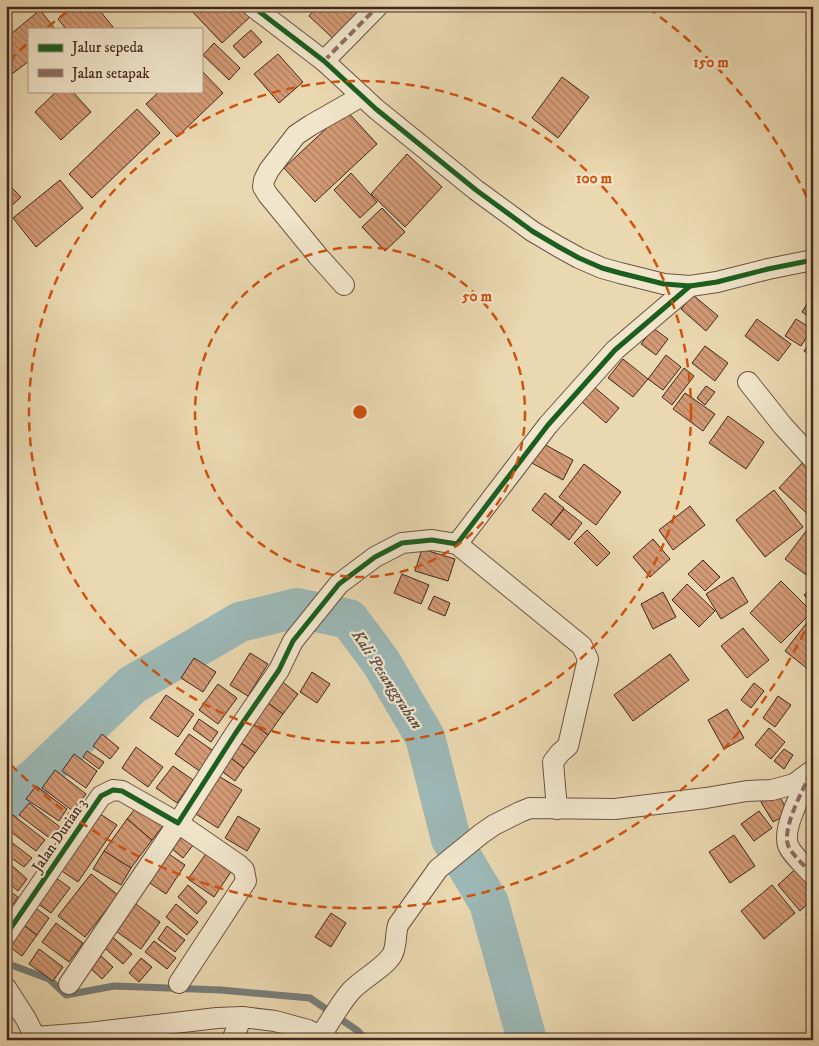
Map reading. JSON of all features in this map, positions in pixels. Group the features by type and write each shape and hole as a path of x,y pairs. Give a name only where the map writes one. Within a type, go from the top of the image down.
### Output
{"street":[{"path":"252,6 324,61 362,96 513,218 559,247 602,268 664,284 690,286 717,282 813,260"},
{"path":"324,61 378,6"},
{"path":"344,285 318,256 263,187 264,180 283,150 296,135 362,96"},
{"path":"457,544 548,424 615,350 690,286"},
{"path":"748,382 783,426 813,459"},
{"path":"69,984 279,670 293,641 339,584 375,557 402,543 432,540 457,544 582,646 588,659 568,746 560,752 553,762 557,809"},
{"path":"6,988 26,1019 35,1038 139,1033 217,1018 242,1017 274,1021 326,1033 350,992 392,956 398,925 438,869 494,825 530,808 615,809 747,791 772,790 794,784 812,771"},
{"path":"812,771 796,802 787,834 787,844 813,875"},
{"name":"Jalan Durian 3","path":"6,936 101,796 113,790 122,791 178,823 244,870 246,880 179,983"},
{"path":"232,1040 242,1017"}],"building":[{"path":"73,6 96,6 113,27 65,28 58,19"},
{"path":"187,6 239,6 250,17 222,43"},
{"path":"317,6 374,6 339,44 309,16"},
{"path":"40,10 54,28 28,28 28,62 8,77 6,75 6,38"},
{"path":"251,30 262,42 244,58 233,46"},
{"path":"214,43 240,68 229,80 203,55"},
{"path":"278,54 303,82 279,103 254,74"},
{"path":"202,71 223,93 177,137 146,104 159,92 202,92"},
{"path":"562,77 589,97 558,138 532,118"},
{"path":"56,92 73,92 91,112 61,140 35,112"},
{"path":"137,109 160,133 92,198 69,174"},
{"path":"346,110 377,144 315,202 284,168"},
{"path":"407,154 442,187 405,227 371,194"},
{"path":"351,173 377,202 360,218 334,190"},
{"path":"60,180 83,208 36,247 13,218"},
{"path":"6,182 21,197 6,211"},
{"path":"382,208 405,232 385,251 362,227"},
{"path":"813,294 813,319 802,312"},
{"path":"693,295 718,316 706,331 681,309"},
{"path":"757,319 791,344 778,361 745,336"},
{"path":"796,319 812,329 801,346 785,336"},
{"path":"653,328 668,339 656,355 641,344"},
{"path":"813,338 813,352 810,355 804,351"},
{"path":"705,346 728,363 715,381 692,363"},
{"path":"666,355 681,367 663,390 648,379"},
{"path":"623,359 648,379 633,397 608,378"},
{"path":"684,368 694,376 672,405 662,397"},
{"path":"706,386 715,392 705,405 697,398"},
{"path":"594,387 619,408 606,423 582,402"},
{"path":"685,393 715,414 703,431 673,409"},
{"path":"728,416 764,442 746,469 709,443"},
{"path":"542,443 573,460 563,480 530,462"},
{"path":"805,460 813,467 812,518 779,488"},
{"path":"584,464 621,492 596,525 559,497"},
{"path":"774,490 803,527 765,557 736,520"},
{"path":"545,493 564,508 551,525 532,510"},
{"path":"690,506 705,525 673,550 659,530"},
{"path":"564,509 582,523 569,540 551,525"},
{"path":"813,522 813,580 785,559"},
{"path":"587,530 610,553 597,566 574,543"},
{"path":"653,539 670,559 650,577 633,557"},
{"path":"422,549 455,559 448,581 415,571"},
{"path":"703,560 720,577 705,591 688,574"},
{"path":"402,574 429,585 421,604 394,593"},
{"path":"733,577 748,602 721,619 706,594"},
{"path":"781,581 812,612 781,643 750,613"},
{"path":"687,584 715,611 699,627 672,600"},
{"path":"813,587 813,605 804,595"},
{"path":"663,592 676,617 653,629 641,604"},
{"path":"434,596 450,603 445,616 428,609"},
{"path":"812,616 813,665 809,670 785,651"},
{"path":"743,628 769,660 747,678 721,646"},
{"path":"250,653 268,664 248,696 230,685"},
{"path":"670,654 689,680 633,721 614,695"},
{"path":"194,658 216,672 203,692 181,678"},
{"path":"312,672 330,684 317,703 300,692"},
{"path":"280,680 298,694 283,714 264,700"},
{"path":"754,683 764,691 751,708 741,700"},
{"path":"218,684 237,698 218,724 199,710"},
{"path":"166,695 194,714 178,737 150,718"},
{"path":"778,696 791,705 775,727 763,718"},
{"path":"264,700 283,714 268,735 249,721"},
{"path":"727,709 744,738 724,749 708,720"},
{"path":"199,719 218,732 211,742 193,729"},
{"path":"249,721 268,735 255,753 236,739"},
{"path":"769,728 785,742 771,759 755,745"},
{"path":"102,734 119,748 110,759 93,746"},
{"path":"189,734 215,752 201,772 175,754"},
{"path":"236,739 255,753 244,768 225,754"},
{"path":"136,747 163,767 148,787 122,768"},
{"path":"784,749 793,755 784,769 774,761"},
{"path":"87,751 104,762 99,769 83,757"},
{"path":"74,754 97,771 86,788 62,771"},
{"path":"225,754 244,768 235,781 216,767"},
{"path":"173,766 193,780 177,803 156,788"},
{"path":"55,770 86,794 73,811 42,788"},
{"path":"215,774 242,790 218,828 191,811"},
{"path":"36,786 67,809 59,821 26,799"},
{"path":"777,792 789,813 773,822 761,802"},
{"path":"29,803 60,827 51,839 19,815"},
{"path":"138,805 163,826 152,840 127,819"},
{"path":"94,810 117,825 78,882 56,867"},
{"path":"759,811 772,828 754,841 741,824"},
{"path":"13,815 45,840 36,851 6,828 6,823"},
{"path":"238,816 260,829 247,851 225,838"},
{"path":"127,819 152,840 131,868 104,851"},
{"path":"183,835 194,844 183,858 172,849"},
{"path":"734,835 755,866 730,883 709,852"},
{"path":"6,838 32,858 24,867 6,854"},
{"path":"210,848 235,866 214,897 188,879"},
{"path":"104,851 131,868 121,885 93,869"},
{"path":"166,852 185,865 166,894 147,881"},
{"path":"8,862 27,879 18,891 6,881 6,864"},
{"path":"801,864 813,878 813,899 800,911 778,885"},
{"path":"91,874 118,895 85,937 58,916"},
{"path":"52,875 70,888 51,913 34,901"},
{"path":"188,885 207,902 197,914 178,897"},
{"path":"772,885 795,913 764,939 741,911"},
{"path":"6,889 18,897 8,911 6,910"},
{"path":"133,902 160,922 141,949 113,929"},
{"path":"30,904 49,918 37,935 18,921"},
{"path":"176,904 198,922 187,935 166,917"},
{"path":"813,910 813,925 806,914"},
{"path":"331,913 346,923 331,947 315,937"},
{"path":"18,921 37,935 22,956 6,944"},
{"path":"56,923 83,943 69,962 42,942"},
{"path":"167,926 185,940 175,952 158,939"},
{"path":"109,934 132,954 123,964 100,944"},
{"path":"154,941 176,958 167,969 145,952"},
{"path":"39,949 63,967 53,981 29,964"},
{"path":"101,956 113,967 102,979 90,968"},
{"path":"141,958 152,967 139,982 129,973"},
{"path":"6,1008 10,1021 6,1022"}],"waterway":[{"name":"Kali Pesanggrahan","path":"6,801 35,778 132,685 240,622 297,608 349,619 381,662 425,737 451,839 489,903 527,1040"},
{"path":"6,963 49,979 66,995 114,986 221,990 310,998 358,1031 366,1040"}],"marked path":[{"path":"324,61 378,6"},
{"path":"811,773 794,809 787,838 792,852 813,875"}],"cycle path":[{"path":"252,6 324,61 376,109 476,190 532,231 579,258 620,273 664,284 690,286 717,282 813,260"},
{"path":"6,935 101,796 113,790 122,791 178,823 279,670 293,641 339,584 375,557 402,543 432,540 457,544 548,425 615,350 690,286"}]}
